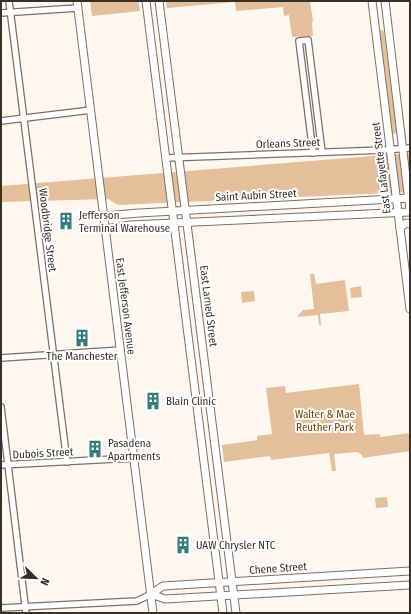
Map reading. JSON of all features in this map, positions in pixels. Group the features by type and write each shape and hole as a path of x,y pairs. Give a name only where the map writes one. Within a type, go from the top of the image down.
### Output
{"street":[{"name":"Woodbridge Street","path":"9,1 67,462"},
{"path":"146,1 222,611 229,606 236,610"},
{"name":"East Larned Street","path":"159,1 236,610"},
{"name":"East Lafayette Street","path":"372,1 409,289 410,308"},
{"path":"106,229 126,226 174,223 410,211 404,162 407,148 401,130 385,1"},
{"path":"1,13 78,4"},
{"name":"East Jefferson Avenue","path":"78,4 153,613"},
{"path":"375,26 388,25"},
{"path":"313,153 299,41 308,40 322,152"},
{"path":"306,94 314,93"},
{"path":"159,107 173,105"},
{"path":"1,121 91,110"},
{"path":"388,134 397,136 401,130"},
{"path":"164,143 170,146 177,143"},
{"name":"Orleans Street","path":"166,158 391,150 407,148"},
{"name":"Saint Aubin Street","path":"104,216 200,209 409,198"},
{"path":"384,199 386,207 384,213"},
{"path":"292,204 293,218"},
{"path":"200,209 198,216 201,222"},
{"path":"160,212 162,218 160,224"},
{"path":"124,214 123,220 126,226"},
{"path":"400,228 406,223 410,224"},
{"path":"176,237 182,234 189,235"},
{"path":"184,303 197,302"},
{"path":"1,358 121,350"},
{"path":"197,408 210,406"},
{"path":"1,407 26,610"},
{"name":"Dubois Street","path":"1,465 134,458"},
{"path":"217,567 224,571 230,566"},
{"name":"Chene Street","path":"1,608 26,610 137,601 151,594 162,586 172,585 410,571"},
{"path":"369,574 370,587"},
{"path":"305,577 306,590"},
{"path":"248,581 244,588 248,594"},
{"path":"204,584 208,590 204,597"},
{"path":"172,585 168,592 173,599"},
{"path":"151,594 165,599 173,599 410,585"}],"green space":[{"path":"90,1 138,1 140,11 92,16"},
{"path":"166,1 310,1 313,21 313,36 292,37 289,15 284,16 283,7 236,11 235,2 167,8"},
{"path":"380,30 383,30 384,32 397,132 394,134 392,132 379,32"},
{"path":"410,153 410,192 118,205 108,199 1,202 1,186"},
{"path":"310,274 314,274 316,284 345,280 349,311 320,314 321,325 319,325 318,315 297,317 303,310 314,309"},
{"path":"361,286 362,297 351,298 350,288"},
{"path":"254,291 255,301 242,303 241,292"},
{"name":"Walter & Mae Reuther Park","path":"359,384 364,435 380,434 380,437 410,433 410,451 363,458 362,455 357,452 334,454 336,471 332,471 329,453 271,460 270,456 224,462 222,445 257,440 257,436 272,434 266,388 285,386 286,393"},
{"path":"387,497 388,507 376,508 375,498"}],"place":[{"name":"Jefferson Terminal Warehouse","path":"66,221"},
{"name":"The Manchester","path":"82,338"},
{"name":"Blain Clinic","path":"153,401"},
{"name":"Pasadena Apartments","path":"95,449"},
{"name":"UAW Chrysler NTC","path":"183,545"}]}
